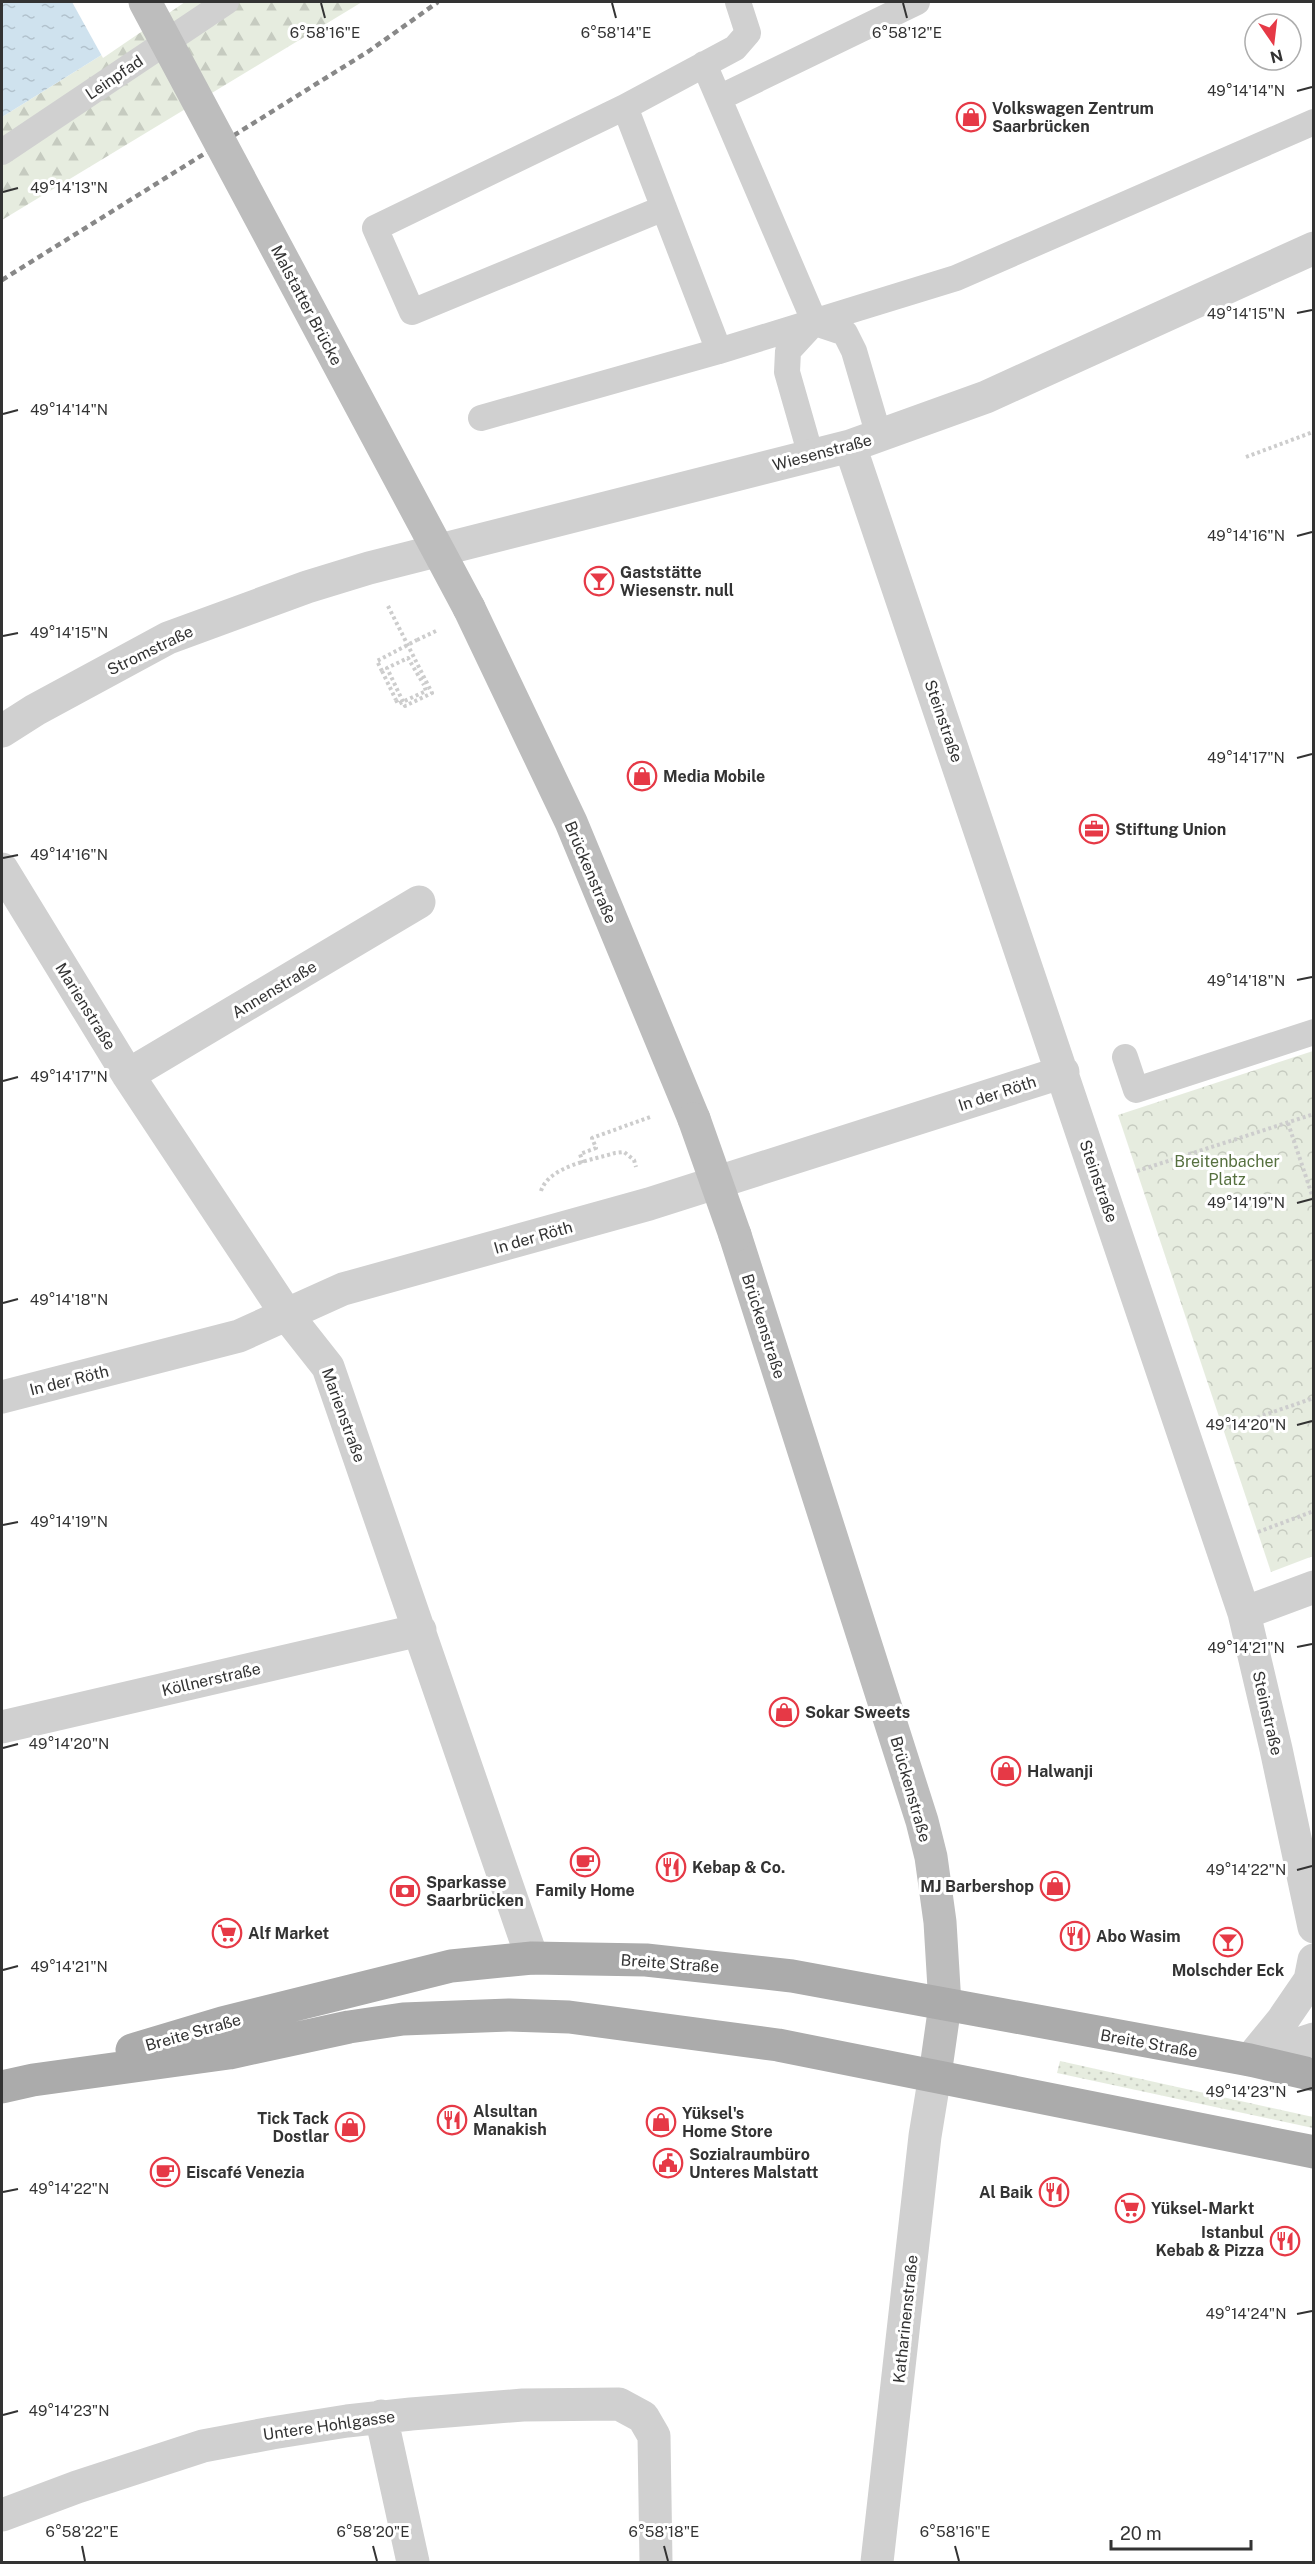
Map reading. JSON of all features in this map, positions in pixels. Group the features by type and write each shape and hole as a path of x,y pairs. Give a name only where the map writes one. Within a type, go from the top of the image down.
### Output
{"main road":[{"name":"Malstatter Brücke","path":"145,2 469,608"},
{"name":"Brückenstraße","path":"469,608 571,822 694,1119 735,1236 921,1821 931,1857 940,1922 945,2005 935,2075"},
{"name":"Breite Straße","path":"2,2087 334,1993 451,1966 532,1958 646,1960 718,1966 792,1976 1250,2060 1314,2075"},
{"name":"Breite Straße","path":"33,2080 229,2053 349,2027 403,2019 509,2014 569,2017 728,2037 935,2075 1314,2152"}],"street":[{"name":"Wiesenstraße","path":"307,587 369,568 865,441 986,398 1314,248"},
{"name":"Steinstraße","path":"865,441 1063,1072 1244,1613 1281,1770 1314,1927"},
{"name":"Stromstraße","path":"2,731 35,710 168,638 307,587"},
{"name":"Marienstraße","path":"2,870 128,1075 287,1315 328,1367 532,1958"},
{"name":"Annenstraße","path":"128,1075 418,902"},
{"name":"In der Röth","path":"2,1397 239,1336 343,1289 649,1204 1063,1072"},
{"path":"1244,1613 1314,1587"},
{"name":"Köllnerstraße","path":"2,1727 420,1630"},
{"path":"1250,2060 1282,2021 1310,1980 1314,1960"},
{"path":"1250,2060 1314,2039"},
{"name":"Katharinenstraße","path":"877,2562 925,2136 935,2075"},
{"name":"Untere Hohlgasse","path":"2,2515 97,2480 203,2446 381,2416 523,2405 620,2404 643,2417 654,2436 656,2562"},
{"path":"381,2416 413,2562"}],"lane":[{"name":"Leinpfad","path":"2,152 226,2"},
{"path":"718,98 917,2"},
{"path":"664,208 412,312 375,228 625,107 735,48 748,33 744,3"},
{"path":"704,64 815,322 845,333 854,351 865,441"},
{"path":"625,107 719,351"},
{"path":"481,418 719,351 956,278 1314,122"},
{"path":"811,456 787,372 788,351 815,322"},
{"path":"1125,1057 1136,1090 1314,1032"}],"path":[{"path":"1246,458 1313,432"},
{"path":"369,568 425,684 426,691 398,704 387,668 408,658 425,684"},
{"path":"398,699 377,660 417,640"},
{"path":"1137,1171 1314,1114"},
{"path":"1288,1123 1314,1201"},
{"path":"583,1163 580,1154 596,1148 592,1138 627,1126"},
{"path":"540,1189 550,1176 583,1163 624,1152 634,1160"},
{"path":"1223,1429 1314,1398"},
{"path":"1258,1533 1314,1511"}],"green space":[{"path":"182,2 362,2 2,220 2,117"},
{"name":"Breitenbacher Platz","path":"1313,1051 1313,1556 1271,1572 1118,1115"},
{"path":"1060,2061 1313,2117 1313,2128 1057,2073"}],"water":[{"path":"2,2 182,2 2,117"}],"pier":[{"path":"72,2 185,2 103,58"}],"railway":[{"path":"2,280 369,51 438,2"}],"place":[{"name":"Volkswagen Zentrum Saarbrücken","path":"971,117"},
{"name":"Gaststätte Wiesenstr. null","path":"599,581"},
{"name":"Media Mobile","path":"642,776"},
{"name":"Stiftung Union","path":"1094,829"},
{"name":"Sokar Sweets","path":"784,1712"},
{"name":"Halwanji","path":"1006,1771"},
{"name":"Family Home","path":"585,1862"},
{"name":"Kebap & Co.","path":"671,1867"},
{"name":"MJ Barbershop","path":"1055,1886"},
{"name":"Sparkasse Saarbrücken","path":"405,1891"},
{"name":"Alf Market","path":"227,1933"},
{"name":"Abo Wasim","path":"1075,1936"},
{"name":"Molschder Eck","path":"1228,1942"},
{"name":"Alsultan Manakish","path":"452,2120"},
{"name":"Yüksel's Home Store","path":"661,2122"},
{"name":"Tick Tack Dostlar","path":"350,2127"},
{"name":"Sozialraumbüro Unteres Malstatt","path":"668,2163"},
{"name":"Eiscafé Venezia","path":"165,2172"},
{"name":"Al Baik","path":"1054,2192"},
{"name":"Yüksel-Markt","path":"1130,2208"},
{"name":"Istanbul Kebab & Pizza","path":"1285,2241"}]}
